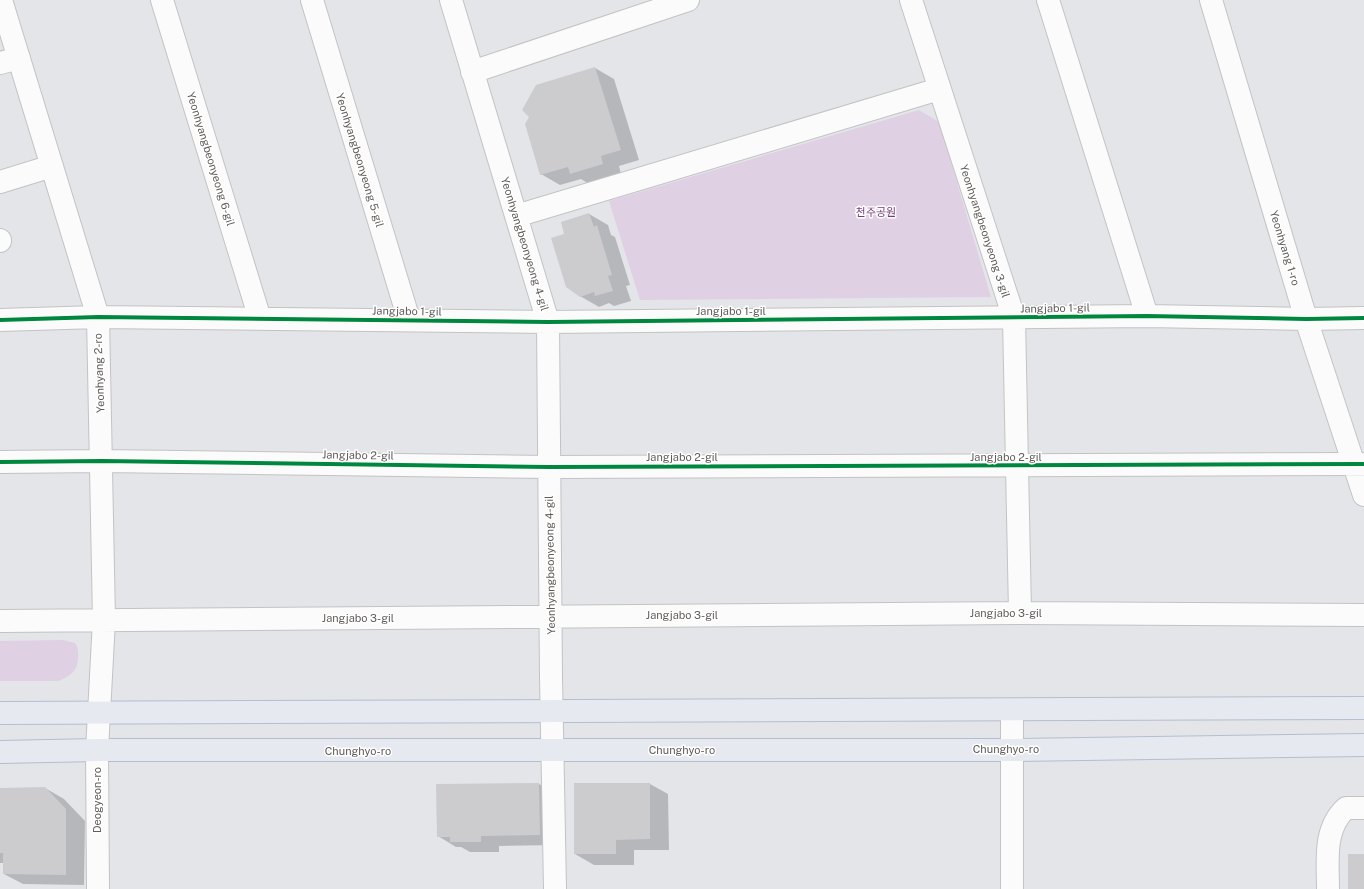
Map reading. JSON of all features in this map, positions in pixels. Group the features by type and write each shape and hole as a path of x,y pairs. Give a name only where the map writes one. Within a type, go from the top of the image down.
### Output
{"main road":[{"path":"0,713 1364,708"},
{"name":"Chunghyo-ro","path":"0,752 97,750 1012,750 1364,746"}],"street":[{"name":"Yeonhyang 2-ro","path":"1,0 9,60 52,166 98,317 104,620 100,712"},
{"name":"Yeonhyangbeonyeong 6-gil","path":"162,0 260,319"},
{"name":"Yeonhyangbeonyeong 5-gil","path":"312,0 409,320"},
{"name":"Yeonhyangbeonyeong 4-gil","path":"451,0 548,322 552,750 555,889"},
{"path":"472,72 688,0"},
{"name":"Yeonhyangbeonyeong 3-gil","path":"911,0 1014,318 1020,613"},
{"path":"1048,0 1147,316"},
{"name":"Yeonhyang 1-ro","path":"1211,0 1306,319 1359,464 1364,495"},
{"path":"516,216 939,89"},
{"path":"0,182 52,166"},
{"name":"Jangjabo 1-gil","path":"0,320 98,317 548,322 1147,316 1306,319 1364,318"},
{"name":"Jangjabo 2-gil","path":"0,462 102,461 549,467 1359,464"},
{"name":"Jangjabo 3-gil","path":"0,621 1020,613 1364,615"},
{"path":"1012,710 1012,889"},
{"name":"Deogyeon-ro","path":"98,889 97,750 100,712"},
{"path":"1328,889 1327,851 1332,828 1338,816 1346,808 1364,808"}],"green space":[{"name":"천주공원","path":"919,110 939,122 991,297 640,300 609,201"},
{"path":"63,640 75,643 78,650 76,668 67,677 58,681 0,681 0,641"}],"building":[{"path":"595,67 621,150 601,156 603,164 570,174 568,167 540,175 525,124 529,117 522,110 536,85"},
{"path":"589,213 594,227 597,225 612,275 608,276 613,291 595,296 594,292 580,297 566,287 551,238 564,234 561,222"},
{"path":"539,783 540,835 481,836 481,842 450,842 450,837 437,837 436,784"},
{"path":"574,783 650,783 650,839 616,840 616,854 574,854"},
{"path":"45,787 66,809 66,875 3,874 3,853 0,853 0,788"},
{"path":"1348,854 1364,854 1364,889 1348,889"}],"cycle path":[{"path":"0,320 98,317 548,322 1147,316 1306,319 1364,318"},
{"path":"0,462 102,461 549,467 1364,464"}]}
